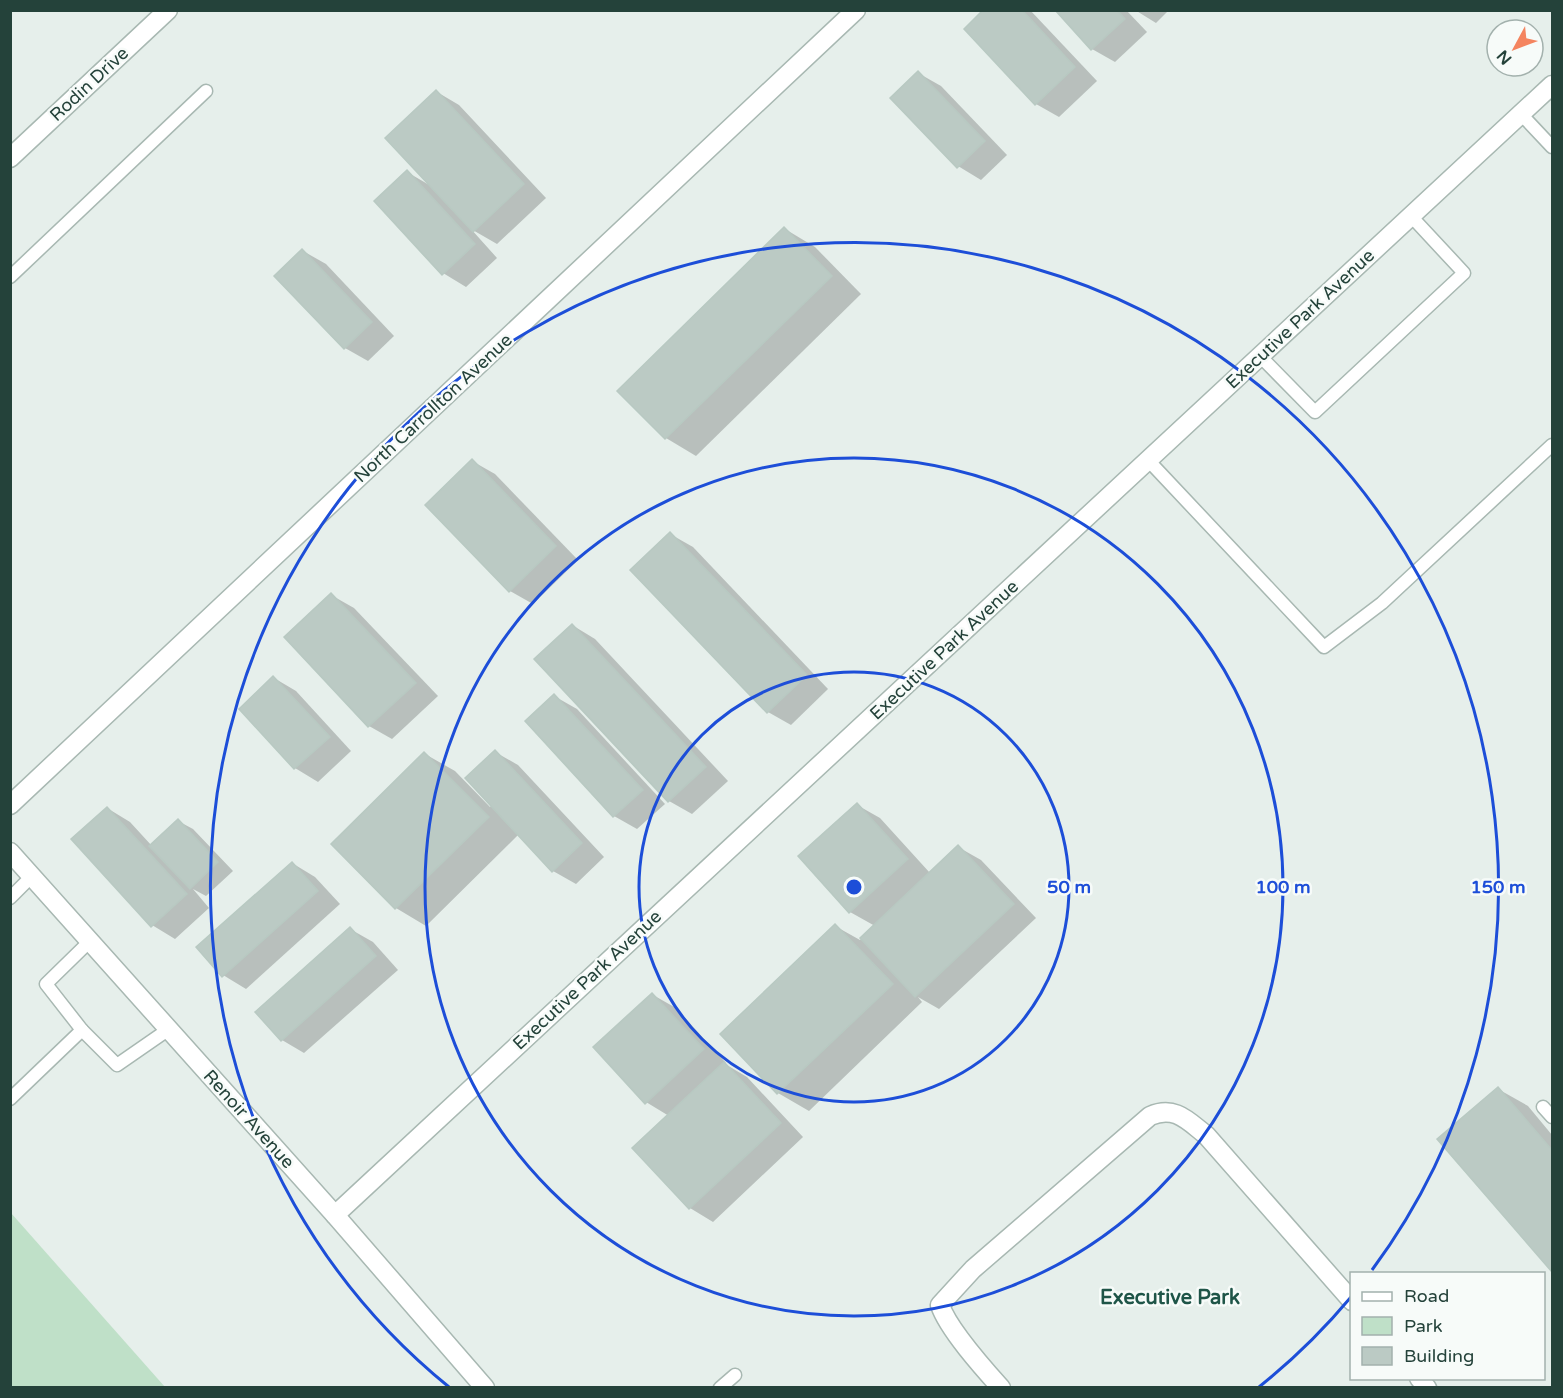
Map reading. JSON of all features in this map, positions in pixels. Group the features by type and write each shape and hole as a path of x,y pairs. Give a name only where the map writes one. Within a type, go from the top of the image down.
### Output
{"street":[{"name":"Rodin Drive","path":"10,158 168,10"},
{"name":"North Carrollton Avenue","path":"10,806 856,10"},
{"name":"Executive Park Avenue","path":"335,1215 1552,84"},
{"name":"Renoir Avenue","path":"10,852 335,1215 485,1388"},
{"path":"1001,1388 944,1316 940,1305 973,1269 1150,1116 1159,1112 1181,1116 1206,1135 1350,1299"}],"lane":[{"path":"10,277 206,91"},
{"path":"1521,114 1552,147"},
{"path":"1260,356 1315,412 1464,273 1411,216"},
{"path":"1148,460 1324,647 1382,603 1552,446"},
{"path":"10,898 32,876"},
{"path":"90,941 46,984 82,1030 117,1065 169,1029"},
{"path":"10,1099 82,1030"},
{"path":"1544,1107 1552,1117"},
{"path":"720,1388 735,1375"}],"green space":[{"path":"11,1213 165,1387 11,1387"}],"building":[{"path":"983,10 1022,10 1075,67 1035,105 964,29"},
{"path":"1055,10 1117,10 1125,19 1091,50"},
{"path":"918,71 985,141 957,168 890,98"},
{"path":"436,90 524,184 473,232 385,138"},
{"path":"407,170 475,244 442,275 374,201"},
{"path":"784,227 832,276 665,439 617,391"},
{"path":"302,249 372,322 344,349 274,276"},
{"path":"472,459 556,546 509,592 425,505"},
{"path":"670,532 807,675 767,713 630,570"},
{"path":"331,593 416,683 368,727 284,637"},
{"path":"572,624 706,767 668,802 534,659"},
{"path":"273,676 330,737 294,769 239,709"},
{"path":"554,694 643,790 613,817 525,721"},
{"path":"495,750 582,843 552,872 465,778"},
{"path":"424,752 489,817 395,909 331,844"},
{"path":"857,803 908,859 849,913 798,856"},
{"path":"107,807 187,894 151,927 71,839"},
{"path":"178,819 218,862 190,889 149,846"},
{"path":"958,845 1014,904 915,997 860,938"},
{"path":"292,862 318,891 222,977 196,947"},
{"path":"835,924 893,984 777,1094 720,1034"},
{"path":"350,927 376,956 281,1041 255,1012"},
{"path":"652,993 704,1049 645,1104 593,1047"},
{"path":"724,1062 781,1123 689,1209 632,1148"},
{"path":"1498,1087 1552,1150 1552,1272 1437,1139"}],"district":[{"name":"Executive Park","path":"1170,1297"}]}
